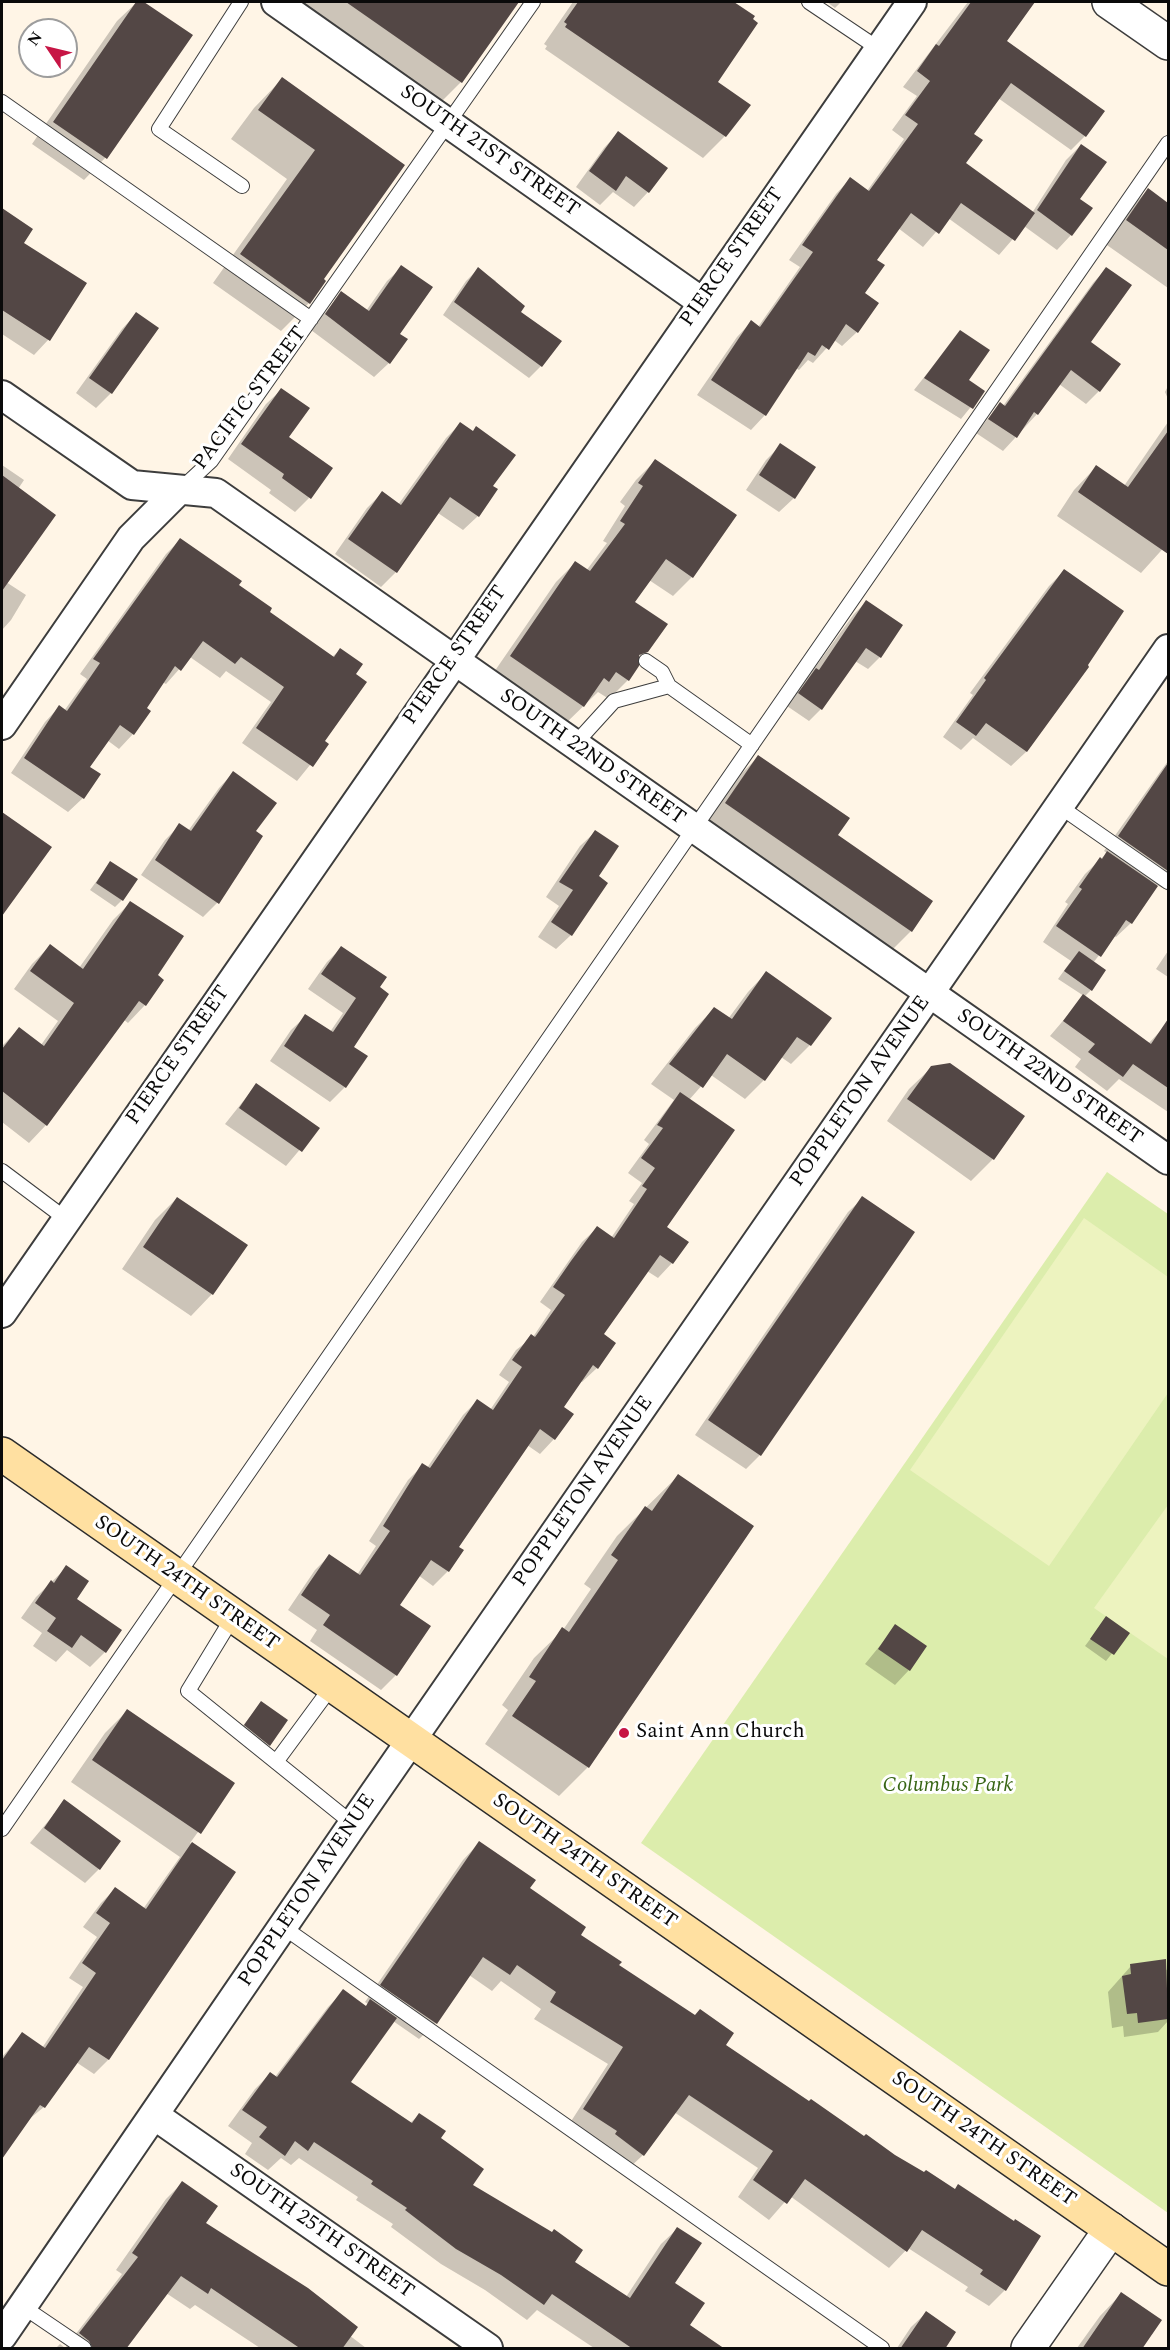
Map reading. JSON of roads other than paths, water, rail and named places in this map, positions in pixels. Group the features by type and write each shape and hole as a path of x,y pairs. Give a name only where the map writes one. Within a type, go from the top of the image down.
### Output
{"main road":[{"name":"SOUTH 24TH STREET","path":"2,1454 1168,2269"}],"street":[{"name":"SOUTH 21ST STREET","path":"276,2 702,302"},
{"name":"PIERCE STREET","path":"2,1313 453,660 912,2"},
{"path":"1109,2 1168,43"},
{"name":"SOUTH 22ND STREET","path":"2,395 132,485 216,493 929,995 1168,1160"},
{"name":"PACIFIC STREET","path":"2,725 131,538 179,490"},
{"name":"POPPLETON AVENUE","path":"2,2336 353,1824 1168,649"},
{"name":"SOUTH 25TH STREET","path":"154,2115 488,2349"},
{"path":"1028,2349 1111,2229"}],"lane":[{"path":"241,2 159,129 242,186"},
{"name":"PACIFIC STREET","path":"179,490 211,461 533,2"},
{"path":"809,2 879,49"},
{"path":"2,102 311,319"},
{"path":"2,1829 1168,143"},
{"path":"646,661 662,672 669,686 752,745"},
{"path":"574,745 614,701 669,686"},
{"path":"1059,806 1168,882"},
{"path":"2,1172 66,1219"},
{"path":"233,1617 188,1691 353,1824"},
{"path":"276,1762 332,1686"},
{"path":"284,1927 882,2349"},
{"path":"22,2306 84,2349"}],"place":[{"name":"Saint Ann Church","path":"624,1733"}],"park label":[{"name":"Columbus Park","path":"948,1787"}]}
